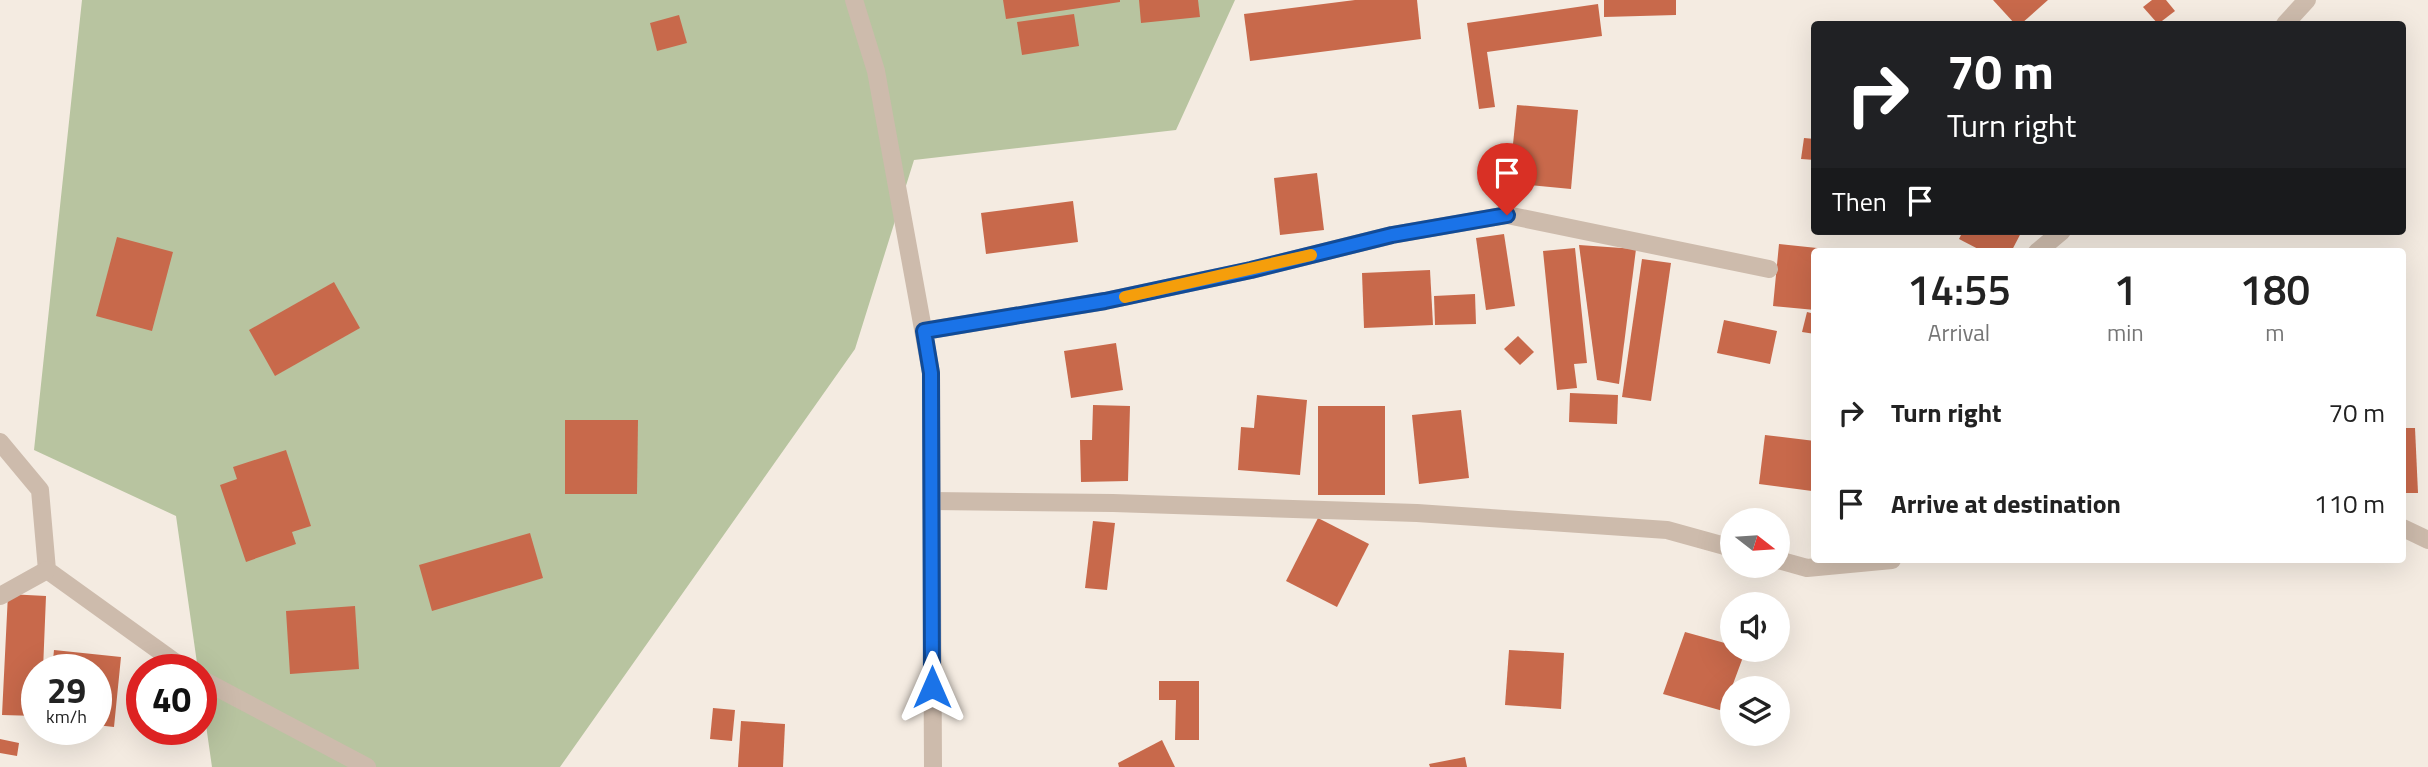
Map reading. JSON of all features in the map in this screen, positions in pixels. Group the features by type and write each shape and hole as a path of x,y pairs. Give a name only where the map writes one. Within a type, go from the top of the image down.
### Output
{"street":[{"path":"854,0 876,71 931,373 933,767"},
{"path":"2288,21 2307,0"},
{"path":"924,331 1105,301 1251,270 1392,235 1507,215 1769,269"},
{"path":"2042,248 2057,235"},
{"path":"0,442 40,490 47,570 164,654"},
{"path":"932,501 1113,503 1417,513 1667,530 1720,545"},
{"path":"2406,529 2428,540"},
{"path":"1790,563 1807,568 1843,563"},
{"path":"0,596 47,570"},
{"path":"217,688 368,767"}],"green space":[{"path":"82,0 1235,0 1176,130 914,160 855,349 560,767 212,767 209,745 217,745 217,654 196,654 176,516 34,450"}],"building":[{"path":"1003,0 1120,0 1120,2 1006,19"},
{"path":"1139,0 1198,0 1200,17 1141,23"},
{"path":"1355,0 1417,0 1421,39 1250,61 1244,14"},
{"path":"1604,0 1676,0 1676,15 1604,17"},
{"path":"1993,0 2048,0 2024,21 2012,21"},
{"path":"2152,0 2166,0 2175,11 2162,21 2155,21 2143,7"},
{"path":"1598,4 1602,36 1487,52 1495,107 1479,109 1467,23"},
{"path":"1074,14 1079,46 1022,55 1017,22"},
{"path":"679,15 687,43 657,51 650,23"},
{"path":"1517,105 1578,110 1571,189 1509,183"},
{"path":"1804,138 1811,139 1811,160 1801,159"},
{"path":"1317,173 1324,230 1280,235 1274,178"},
{"path":"1073,201 1078,242 986,254 981,213"},
{"path":"1504,234 1515,306 1486,310 1476,238"},
{"path":"1961,235 2020,235 2013,248 1976,248 1959,239"},
{"path":"117,237 173,252 152,331 96,316"},
{"path":"1779,244 1817,248 1811,248 1811,310 1773,306"},
{"path":"1579,245 1636,249 1619,384 1597,380"},
{"path":"1575,248 1587,363 1574,364 1577,388 1557,390 1543,251"},
{"path":"1642,259 1671,263 1651,401 1622,397"},
{"path":"1430,270 1433,325 1364,328 1362,273"},
{"path":"334,282 360,328 275,376 249,330"},
{"path":"1475,294 1476,324 1435,325 1434,296"},
{"path":"1807,312 1811,313 1811,333 1802,332"},
{"path":"1724,320 1777,331 1770,364 1717,353"},
{"path":"1518,336 1534,352 1520,365 1504,349"},
{"path":"1116,343 1123,390 1071,398 1064,351"},
{"path":"1570,393 1618,395 1617,424 1569,422"},
{"path":"1257,395 1307,400 1300,475 1238,470 1241,427 1254,428"},
{"path":"1093,405 1130,406 1128,481 1081,482 1080,440 1092,440"},
{"path":"1318,406 1385,406 1385,495 1318,495"},
{"path":"1461,410 1469,478 1419,484 1412,415"},
{"path":"565,420 638,420 637,494 565,494"},
{"path":"2406,428 2415,428 2418,493 2406,493"},
{"path":"1765,435 1811,441 1811,491 1759,484"},
{"path":"286,450 311,526 292,532 296,544 246,562 220,485 237,479 233,467"},
{"path":"1318,518 1369,544 1337,607 1286,581"},
{"path":"1093,521 1115,523 1107,590 1085,588"},
{"path":"530,533 543,578 432,611 419,565"},
{"path":"8,594 46,596 44,654 21,654 21,716 2,715"},
{"path":"355,606 359,669 290,674 286,611"},
{"path":"1685,632 1720,642 1720,662 1741,662 1736,676 1720,676 1720,710 1663,694"},
{"path":"54,650 92,654 54,654"},
{"path":"1509,650 1564,653 1561,709 1505,705"},
{"path":"112,656 121,657 112,727"},
{"path":"1159,681 1199,681 1199,740 1175,740 1176,700 1159,700"},
{"path":"713,708 735,710 732,741 710,739"},
{"path":"741,721 785,724 783,767 738,767"},
{"path":"0,739 19,743 17,756 0,753"},
{"path":"1162,740 1175,767 1119,767 1118,763"},
{"path":"1465,757 1467,767 1430,767 1429,764"}],"slow traffic":[{"path":"1125,297 1311,255"}],"route":[{"path":"932,687 931,373 924,331 1105,301 1251,270 1392,235 1507,215"}]}
